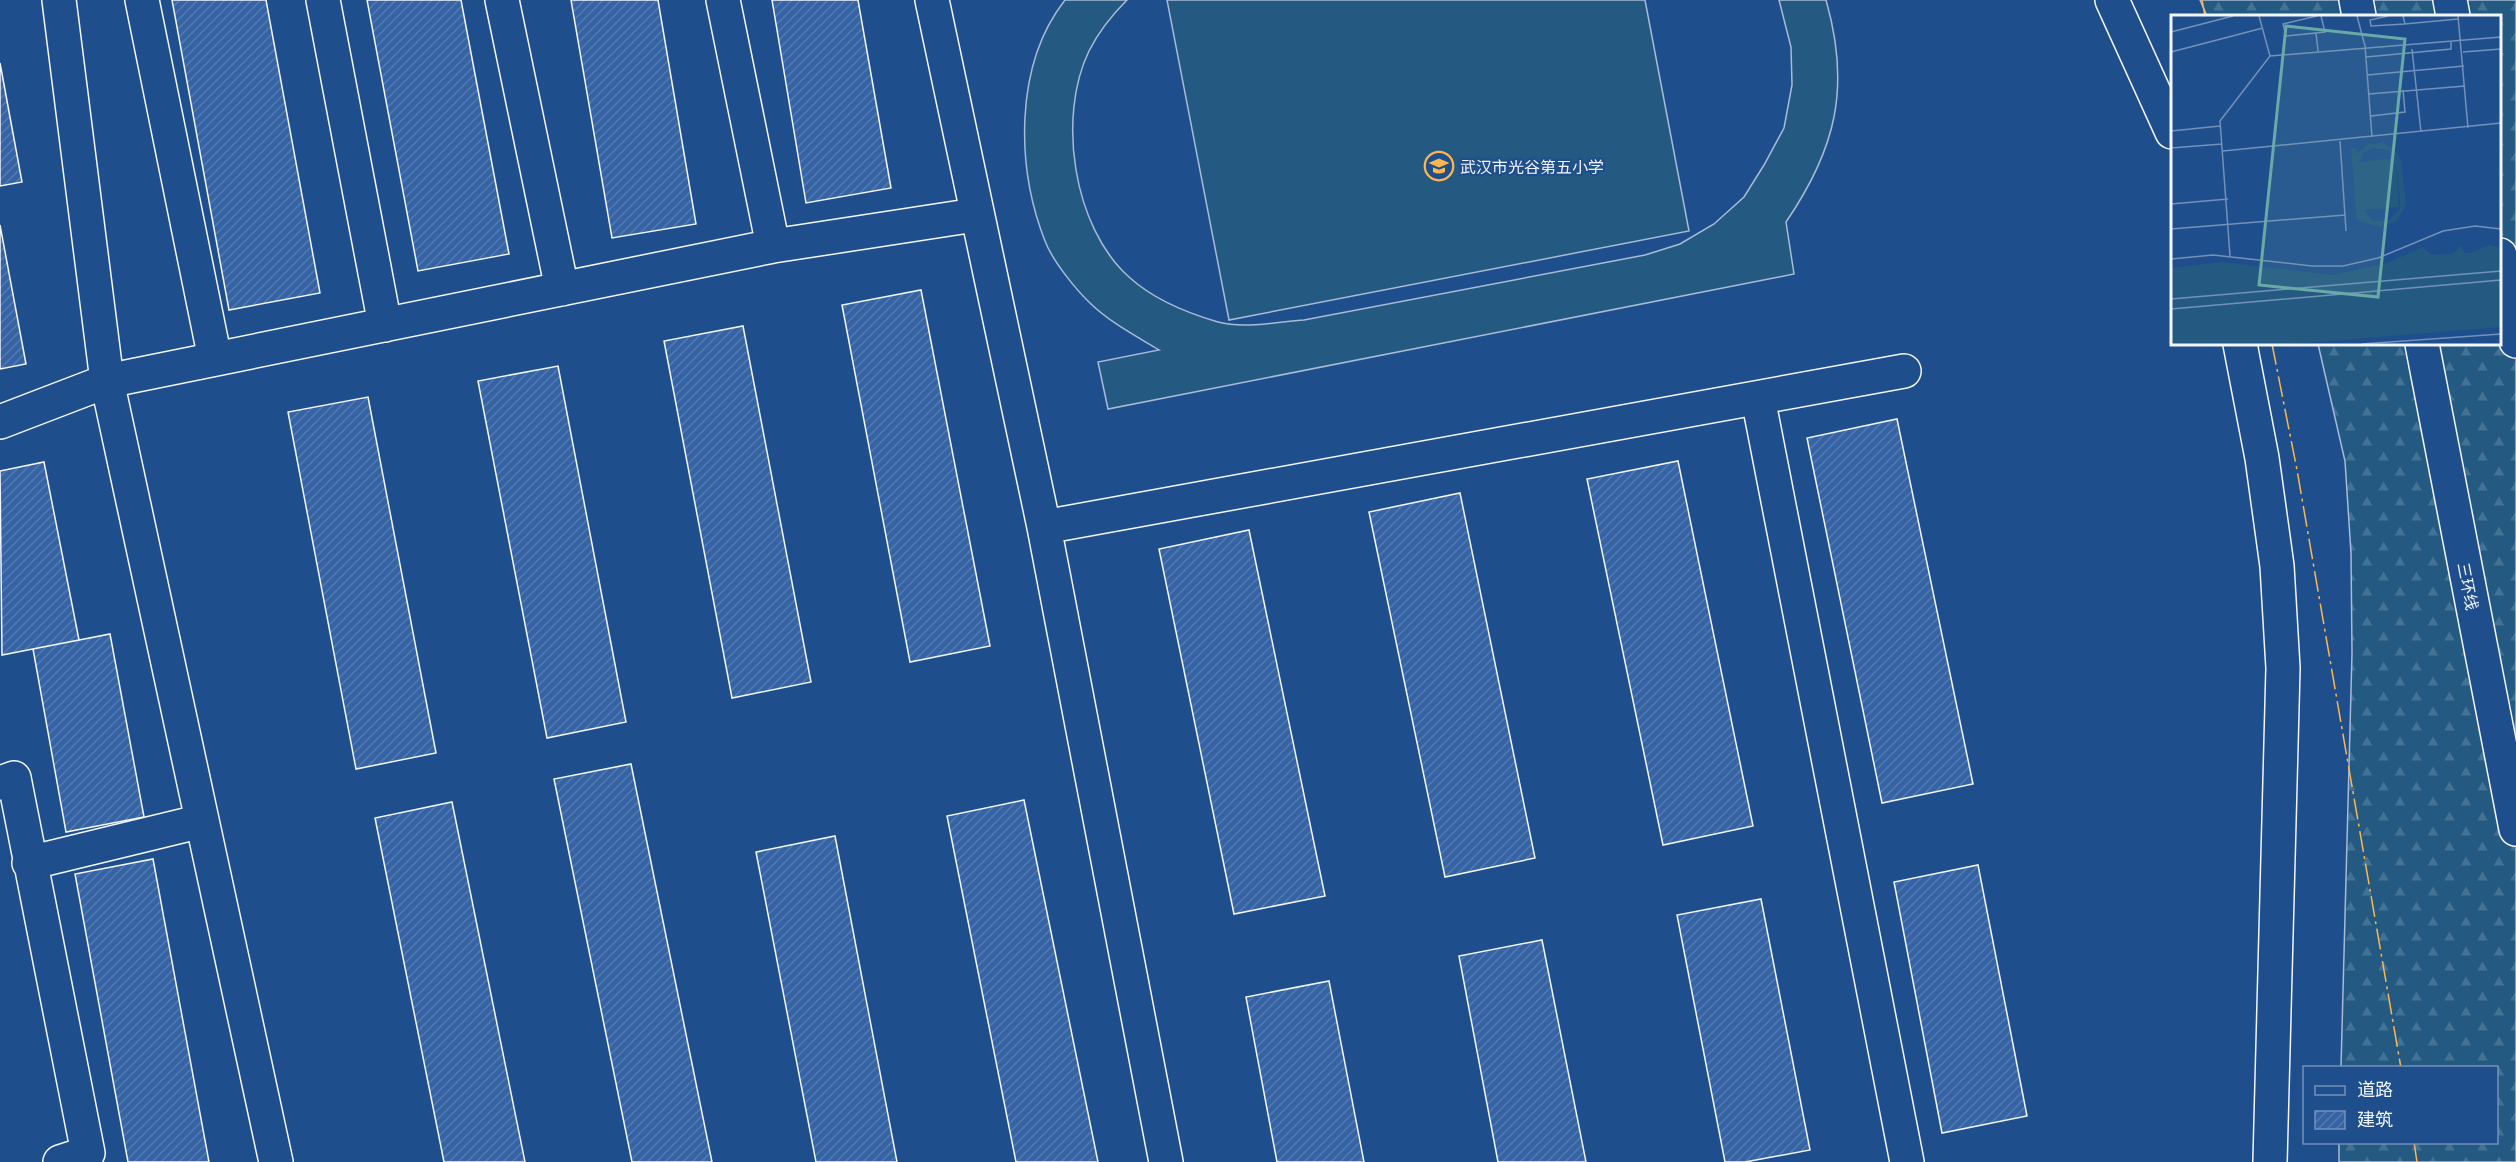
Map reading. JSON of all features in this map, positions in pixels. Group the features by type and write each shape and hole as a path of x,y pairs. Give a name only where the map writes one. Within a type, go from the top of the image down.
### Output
{"main road":[{"path":"58,0 106,381 276,1162"},
{"path":"142,0 215,359"},
{"path":"323,0 385,325"},
{"path":"502,0 562,289"},
{"path":"723,0 774,246"},
{"path":"932,0 975,215 1044,526 1166,1162"},
{"path":"2112,0 2171,130"},
{"path":"2356,0 2359,15"},
{"path":"2450,0 2453,15"},
{"path":"0,422 106,381 774,246 975,215"},
{"path":"2501,265 2516,340"},
{"path":"2240,345 2262,458 2277,566 2283,668 2270,1162"},
{"name":"三环线","path":"2422,345 2516,829"},
{"path":"1044,526 1904,371"},
{"path":"1758,398 1907,1162"},
{"path":"0,783 14,778 88,1153 60,1162"},
{"path":"29,863 202,821"}],"green space":[{"path":"1065,0 1127,0 1106,24 1089,51 1079,78 1074,107 1073,138 1076,170 1083,201 1095,230 1110,256 1129,277 1149,292 1183,310 1218,322 1250,325 1304,320 1645,255 1680,244 1714,224 1744,197 1784,128 1792,85 1791,47 1779,0 1826,0 1834,32 1838,89 1827,143 1817,169 1786,222 1794,274 1108,409 1098,362 1159,350 1107,317 1078,291 1048,249 1035,212 1025,149 1025,117 1029,85 1036,55 1048,26"},
{"path":"1167,0 1645,0 1689,231 1229,320"},
{"path":"2200,0 2516,0 2516,1162 2339,1162 2339,1144 2498,1144 2498,1066 2341,1066 2352,653 2351,553 2345,461 2318,345 2501,345 2501,15 2207,15"}],"building":[{"path":"172,0 266,0 320,293 229,310"},
{"path":"367,0 461,0 509,254 418,271"},
{"path":"571,0 658,0 696,224 612,238"},
{"path":"772,0 858,0 891,188 806,203"},
{"path":"0,63 22,182 0,186"},
{"path":"0,225 26,364 0,369"},
{"path":"921,290 990,646 910,662 842,305"},
{"path":"743,326 811,682 732,698 664,341"},
{"path":"558,366 626,722 547,738 478,381"},
{"path":"368,397 436,753 356,769 288,412"},
{"path":"1897,419 1973,784 1882,803 1807,438"},
{"path":"1678,461 1753,826 1663,845 1587,479"},
{"path":"44,462 79,640 2,655 0,471"},
{"path":"1460,493 1535,858 1445,877 1369,512"},
{"path":"1249,530 1325,896 1234,914 1159,549"},
{"path":"110,634 144,817 66,832 33,649"},
{"path":"631,764 712,1162 632,1162 554,779"},
{"path":"1024,800 1098,1162 1016,1162 947,816"},
{"path":"452,802 525,1162 444,1162 375,818"},
{"path":"835,836 897,1162 816,1162 756,852"},
{"path":"153,859 209,1162 128,1162 75,874"},
{"path":"1978,865 2027,1116 1942,1133 1894,882"},
{"path":"1761,899 1810,1150 1745,1162 1725,1162 1677,915"},
{"path":"1542,940 1586,1162 1498,1162 1459,956"},
{"path":"1329,981 1364,1162 1277,1162 1246,997"}],"power":[{"path":"2202,0 2205,15"},
{"path":"2272,345 2297,470 2401,1066"},
{"path":"2414,1144 2417,1162"}],"place":[{"name":"武汉市光谷第五小学","path":"1439,166"}]}
